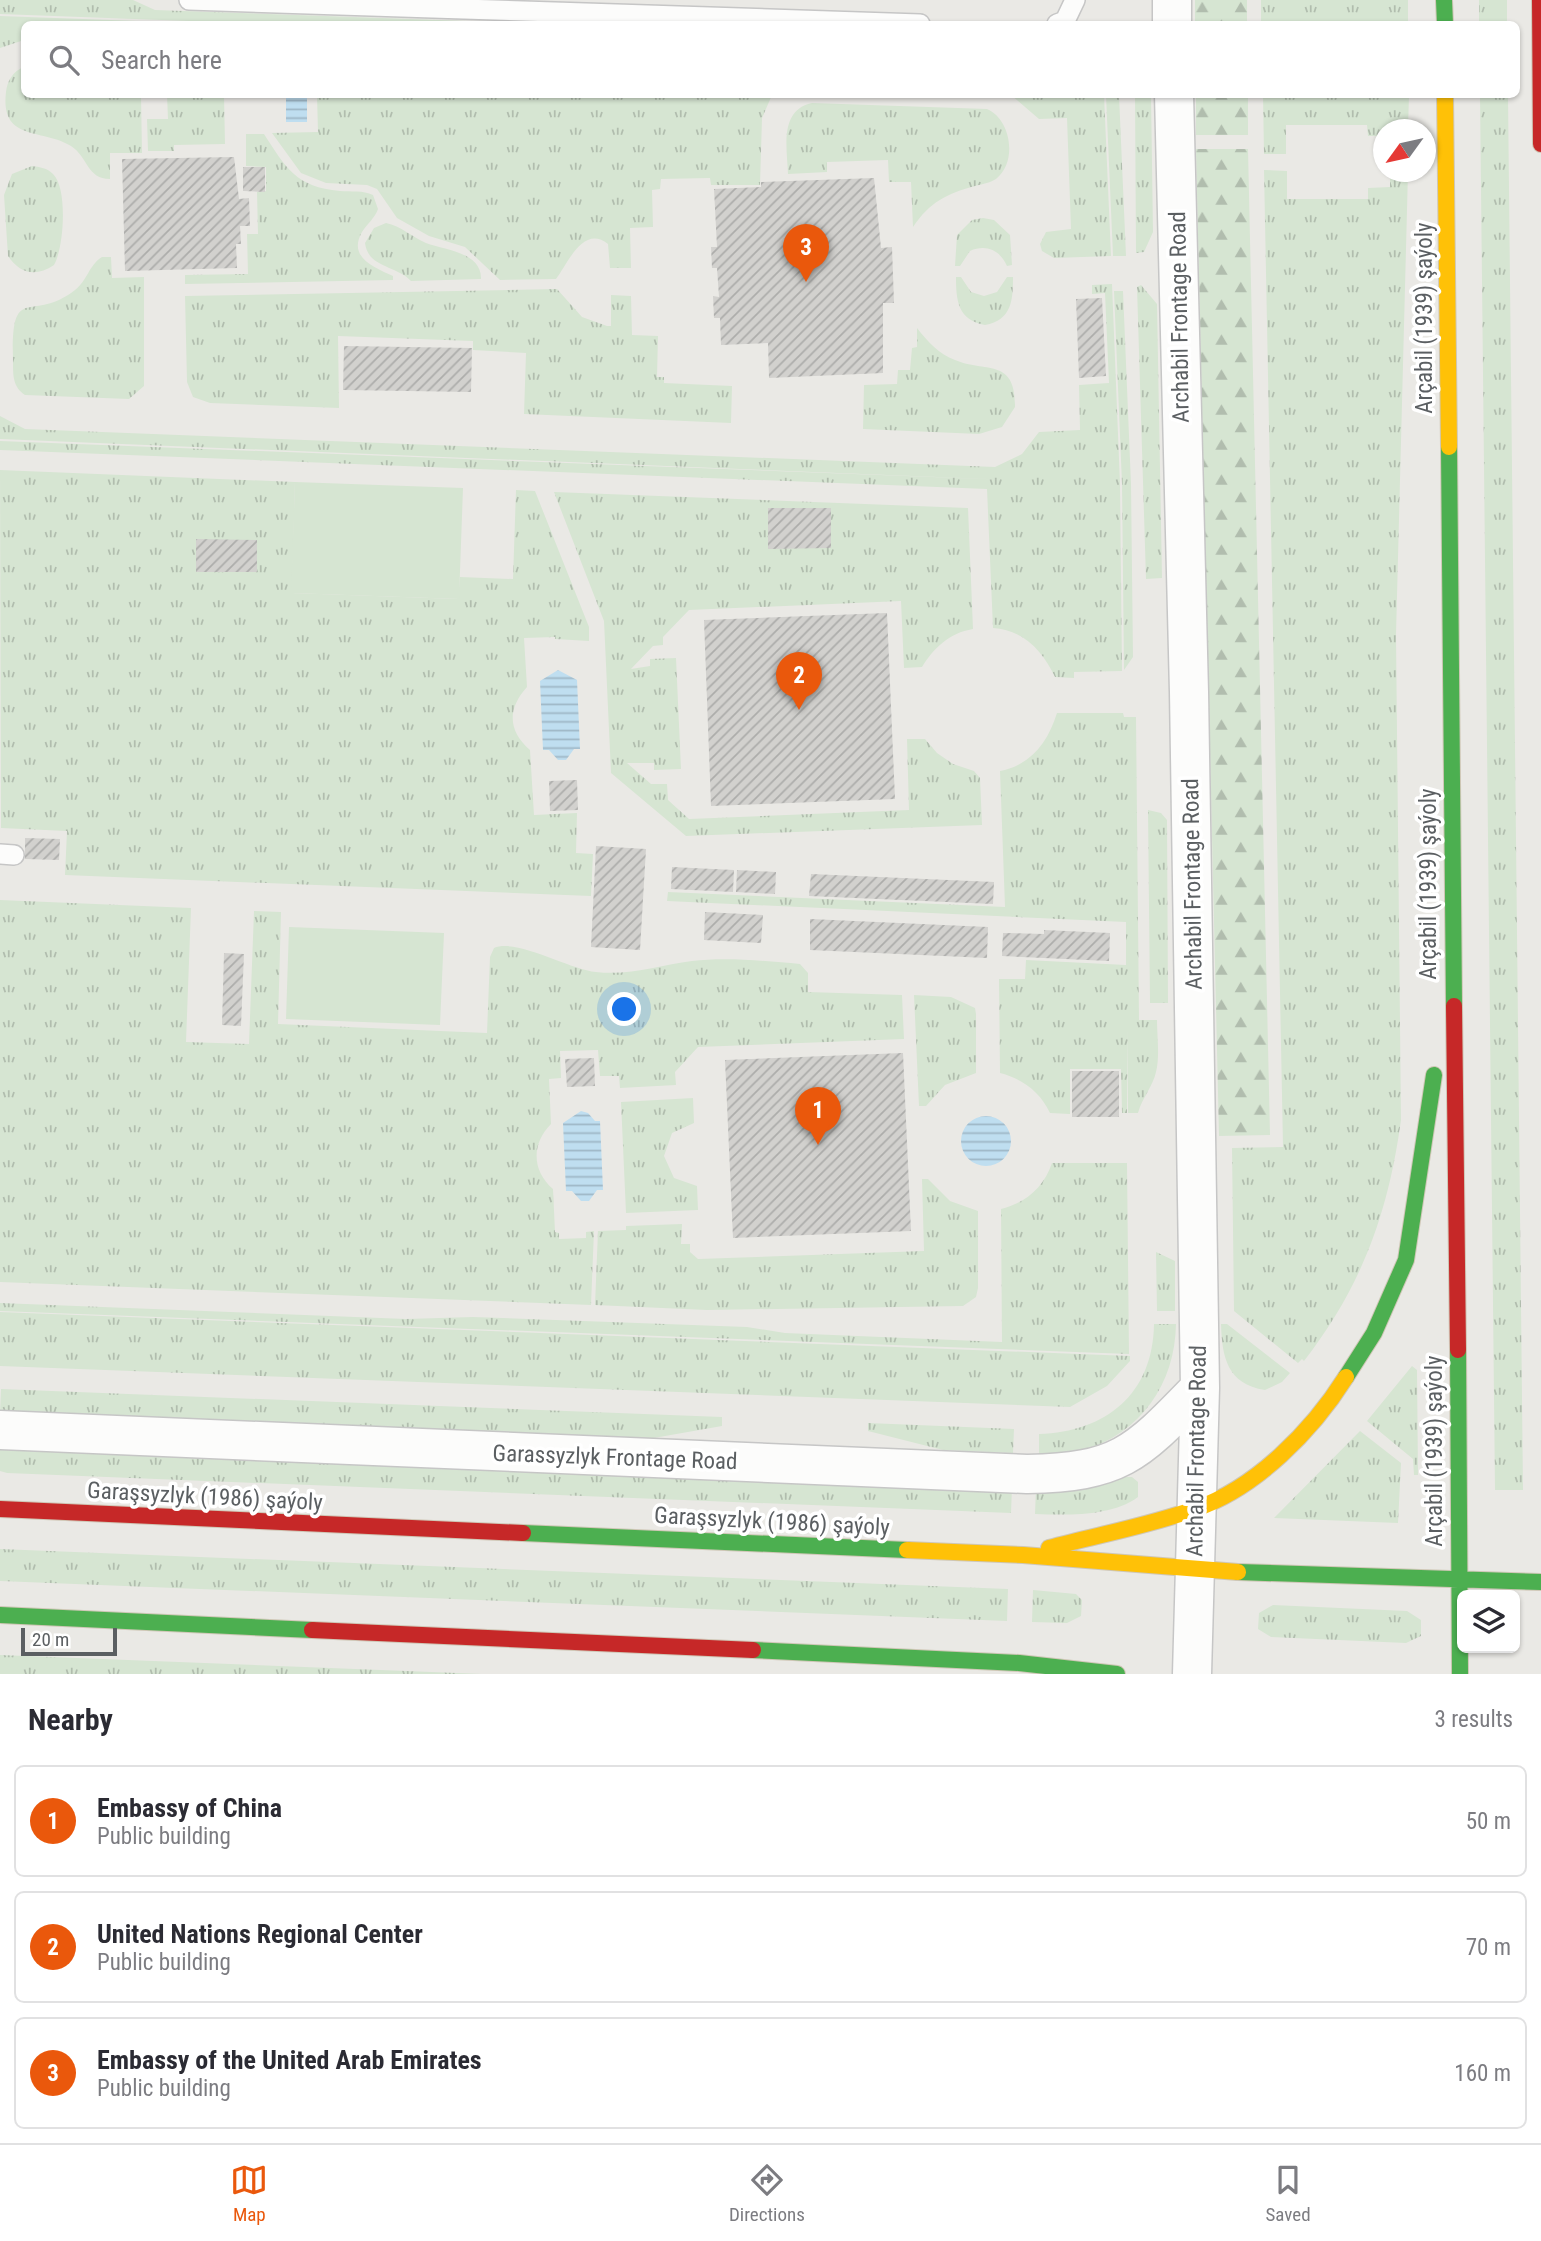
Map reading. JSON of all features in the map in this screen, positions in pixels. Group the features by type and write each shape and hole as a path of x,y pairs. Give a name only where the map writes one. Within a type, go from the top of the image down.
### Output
{"main road":[{"path":"1444,0 1445,21"},
{"path":"1540,0 1541,144"},
{"name":"Arçabil (1939) şaýoly","path":"1445,98 1460,1674"},
{"path":"1023,1555 1196,1509 1259,1472 1292,1443 1332,1399 1374,1333 1406,1260 1434,1075 1452,1019"},
{"name":"Garaşsyzlyk (1986) şaýoly","path":"0,1509 1023,1555 1194,1571 1457,1577 1541,1582"},
{"path":"0,1615 1018,1663 1117,1674"},
{"path":"1018,1663 1052,1674"}],"street":[{"path":"1172,0 1172,21"},
{"name":"Archabil Frontage Road","path":"1174,98 1189,706 1200,1388 1192,1674"},
{"name":"Garassyzlyk Frontage Road","path":"0,1430 1062,1473 1113,1463 1136,1450 1156,1434 1200,1388"}],"lane":[{"path":"190,0 589,7 862,21"},
{"path":"1065,21 1075,0"}],"green space":[{"path":"0,0 133,0 155,10 469,21 190,21 0,14"},
{"path":"1195,0 1247,0 1247,21 1195,21"},
{"path":"1261,0 1408,0 1408,21 1261,21"},
{"path":"1479,0 1507,0 1507,21 1479,21"},
{"path":"0,16 139,21 21,21 21,41 0,48"},
{"path":"21,69 21,98 141,98 142,153 110,153 110,179 102,178 92,171 71,146 16,126 6,108 6,92 11,77"},
{"path":"167,98 224,98 225,144 174,145 174,151 148,151 147,119 168,119"},
{"path":"317,98 771,98 762,118 760,185 711,185 710,178 661,179 660,189 652,190 653,227 630,228 631,268 610,268 608,244 599,239 591,239 577,249 556,279 500,280 465,247 429,236 397,218 377,189 367,185 326,183 301,173 272,133 318,132"},
{"path":"1014,98 1104,98 1111,256 1054,258 1042,251 1040,244 1046,232 1071,229 1067,118 1039,119"},
{"path":"1106,98 1119,98 1126,256 1113,256"},
{"path":"1135,98 1151,98 1153,232 1144,252 1136,253"},
{"path":"1196,98 1248,98 1248,135 1196,135"},
{"path":"1263,98 1409,98 1408,119 1373,119 1373,136 1368,136 1367,125 1286,125 1286,154 1264,154"},
{"path":"1480,98 1508,98 1523,1490 1495,1490"},
{"path":"812,103 987,109 1002,122 1006,131 1009,141 1007,162 996,179 955,192 940,200 926,211 913,227 911,182 889,182 888,160 827,162 827,172 788,174 786,142 790,122 794,113"},
{"path":"246,134 264,134 286,166 302,180 325,189 373,195 378,209 362,232 358,249 366,261 393,276 393,280 185,284 185,275 248,274 247,234 258,234 257,192 266,191 266,167 246,166"},
{"path":"1196,149 1248,149 1270,1135 1219,1136"},
{"path":"32,166 46,169 58,181 63,218 60,246 54,265 41,271 29,272 18,267 8,256 4,195 12,174"},
{"path":"1264,170 1287,171 1287,199 1368,199 1368,188 1390,187 1390,182 1408,182 1396,635 1401,1120 1389,1187 1357,1277 1324,1333 1304,1361 1302,1359 1298,1363 1234,1311 1232,1148 1283,1147"},
{"path":"972,220 994,220 1010,235 1012,265 1007,266 996,252 982,248 970,251 960,266 955,266 957,235"},
{"path":"386,223 426,243 469,258 480,270 481,279 411,281 377,262 367,251 365,243 374,228"},
{"path":"102,257 111,257 112,278 144,277 144,386 129,399 25,395 16,385 13,372 13,337 20,312 59,300 75,290"},
{"path":"956,277 961,277 971,292 984,296 997,292 1007,277 1013,277 1011,301 1006,314 1001,319 985,325 969,319 958,301"},
{"path":"1112,284 1120,484 1122,671 1074,672 1074,678 1055,677 1045,659 1031,644 1014,633 993,628 987,489 0,450 0,441 1035,481 0,439 0,416 25,429 995,467 1022,454 1039,432 1080,430 1079,385 1109,383 1105,293 1092,294 1092,285"},
{"path":"1141,285 1157,304 1162,578 1146,579 1137,287"},
{"path":"557,289 582,317 607,326 611,326 611,295 631,296 632,335 658,336 657,377 664,377 664,383 732,386 731,423 524,414 526,353 473,350 473,341 338,336 339,408 210,403 193,397 187,382 185,296"},
{"path":"1114,291 1123,291 1131,484 1133,657 1124,670 1122,484"},
{"path":"917,328 934,347 949,357 966,364 997,370 1010,380 1015,407 1002,427 979,434 863,429 864,385 897,384 898,370 910,370 912,348 917,347"},
{"path":"0,470 295,482 292,593 458,599 460,577 513,579 516,490 535,491 589,627 589,641 555,637 524,638 527,687 520,695 513,712 514,728 530,750 534,815 577,813 576,853 593,854 591,896 65,875 67,831 1,828"},
{"path":"295,482 463,488 459,599 291,593"},
{"path":"554,492 968,508 973,629 943,642 922,667 904,668 901,601 689,610 663,637 663,645 653,646 631,669 650,666 650,659 676,658 681,769 654,770 654,763 627,763 651,784 667,784 668,800 689,819 909,810 907,739 925,739 937,753 953,764 974,771 980,778 982,825 686,836 611,773 604,621"},
{"path":"1057,713 1123,713 1124,717 1136,717 1139,1020 1157,1020 1158,1053 1155,1077 1138,1113 1128,1113 1127,1030 1127,1113 1122,1113 1121,1069 1070,1069 1070,1114 1050,1113 1030,1087 1000,1073 999,979 1025,979 1026,960 1126,965 1126,922 667,901 668,892 1005,907 1000,771 1021,763 1037,751 1049,733"},
{"path":"1148,810 1161,813 1167,820 1168,1003 1150,1003"},
{"path":"0,900 191,908 186,1042 249,1044 254,911 281,912 278,1024 487,1033 490,957 494,948 504,946 529,950 585,970 609,973 705,960 800,964 808,973 808,992 902,995 904,1039 698,1047 675,1072 676,1085 620,1088 619,1076 600,1076 598,1050 560,1051 561,1078 549,1079 551,1124 544,1132 537,1149 538,1166 553,1189 555,1232 559,1233 559,1239 586,1238 586,1232 594,1231 591,1305 0,1282"},
{"path":"289,927 444,933 440,1025 286,1019"},
{"path":"914,995 951,997 975,1008 976,1014 976,1073 945,1085 926,1106 919,1106"},
{"path":"693,1098 694,1123 672,1133 664,1156 674,1178 697,1186 698,1210 626,1213 621,1102"},
{"path":"1052,1163 1127,1163 1129,1354 0,1311 0,1303 406,1319 473,1317 747,1327 785,1333 1002,1342 1001,1209 1018,1203 1033,1193 1049,1172"},
{"path":"922,1179 928,1179 950,1201 978,1211 978,1288 976,1297 963,1306 707,1310 595,1305 598,1231 626,1230 626,1226 682,1224 681,1244 690,1244 690,1252 698,1259 924,1251"},
{"path":"1156,1252 1175,1261 1175,1311 1157,1311"},
{"path":"0,1312 1130,1356 1130,1361 1107,1386 1070,1407 0,1366"},
{"path":"1154,1324 1176,1324 1169,1367 1151,1403 1137,1419 1103,1443 1082,1451 1039,1456 1039,1434 1063,1432 1105,1417 1135,1389 1152,1349"},
{"path":"1221,1324 1227,1324 1290,1373 1282,1382 1265,1390 1242,1382 1225,1358"},
{"path":"1412,1366 1417,1370 1418,1475 1414,1475 1413,1459 1367,1421"},
{"path":"1,1389 722,1417 722,1426 648,1439 0,1413"},
{"path":"868,1423 1014,1429 1013,1453 943,1450 868,1431"},
{"path":"1360,1431 1401,1463 1398,1523 1274,1518"},
{"path":"8,1447 1012,1487 1011,1513 7,1473 0,1471 0,1450"},
{"path":"1132,1477 1138,1482 1138,1497 1127,1504 1088,1513 1035,1514 1036,1488 1109,1482"},
{"path":"0,1549 1008,1589 1007,1621 0,1581"},
{"path":"1033,1590 1076,1594 1082,1600 1081,1616 1067,1623 1032,1622"},
{"path":"1273,1605 1407,1611 1421,1620 1421,1636 1406,1643 1271,1637 1258,1629 1259,1613"},
{"path":"0,1655 482,1674 0,1674"}],"water":[{"path":"286,98 307,98 307,122 286,122"},
{"path":"558,670 577,680 580,749 574,749 566,760 558,760 549,750 543,750 540,681"},
{"path":"581,1111 588,1113 595,1121 600,1121 603,1190 597,1190 589,1201 581,1201 572,1191 566,1191 563,1123"},
{"path":"986,1116 1004,1123 1011,1141 1004,1159 986,1166 968,1159 961,1141 968,1123"}],"building":[{"path":"234,157 239,199 249,198 250,226 240,226 241,244 236,244 237,268 125,271 122,159"},
{"path":"243,167 265,167 265,192 243,191"},
{"path":"874,178 881,248 892,247 894,303 883,303 883,373 769,378 768,343 721,345 720,318 714,318 713,296 719,297 717,268 712,268 711,247 717,247 714,189 761,187 761,182"},
{"path":"1102,298 1106,376 1079,378 1076,299"},
{"path":"344,346 472,348 471,392 343,390"},
{"path":"768,508 831,508 831,548 768,549"},
{"path":"196,539 257,540 257,572 196,572"},
{"path":"887,613 895,799 711,806 704,620"},
{"path":"577,780 578,810 550,811 549,781"},
{"path":"25,838 60,839 59,860 25,859"},
{"path":"596,846 646,849 640,950 591,947"},
{"path":"672,867 734,870 733,892 671,889"},
{"path":"737,870 776,872 775,894 736,892"},
{"path":"811,874 994,882 993,904 809,896"},
{"path":"705,912 763,915 761,943 704,940"},
{"path":"810,919 988,927 987,958 810,950"},
{"path":"1044,930 1110,933 1109,961 1002,956 1003,933 1044,934"},
{"path":"224,953 244,954 241,1026 222,1025"},
{"path":"903,1053 911,1231 733,1238 725,1060"},
{"path":"594,1058 595,1086 567,1087 565,1059"},
{"path":"1072,1071 1119,1071 1119,1117 1072,1117"}],"traffic: fast":[{"path":"1444,0 1445,21"},
{"path":"1449,447 1454,1006"},
{"path":"1346,1377 1374,1333 1406,1260 1434,1075"},
{"path":"1458,1350 1460,1674"},
{"path":"523,1533 907,1550"},
{"path":"1238,1572 1541,1582"},
{"path":"0,1615 312,1630"},
{"path":"753,1650 1019,1663 1117,1674"}],"traffic: slow":[{"path":"1445,98 1449,447"},
{"path":"1049,1548 1177,1515 1218,1500 1240,1487 1281,1455 1317,1417 1346,1377"},
{"path":"907,1550 1023,1555 1238,1572"}],"traffic: jam":[{"path":"1540,0 1541,144"},
{"path":"1454,1006 1458,1350"},
{"path":"0,1509 523,1533"},
{"path":"312,1630 753,1650"}],"place":[{"name":"Embassy of the United Arab Emirates","path":"806,282"},
{"name":"United Nations Regional Center","path":"799,710"},
{"name":"Embassy of China","path":"818,1145"}]}
